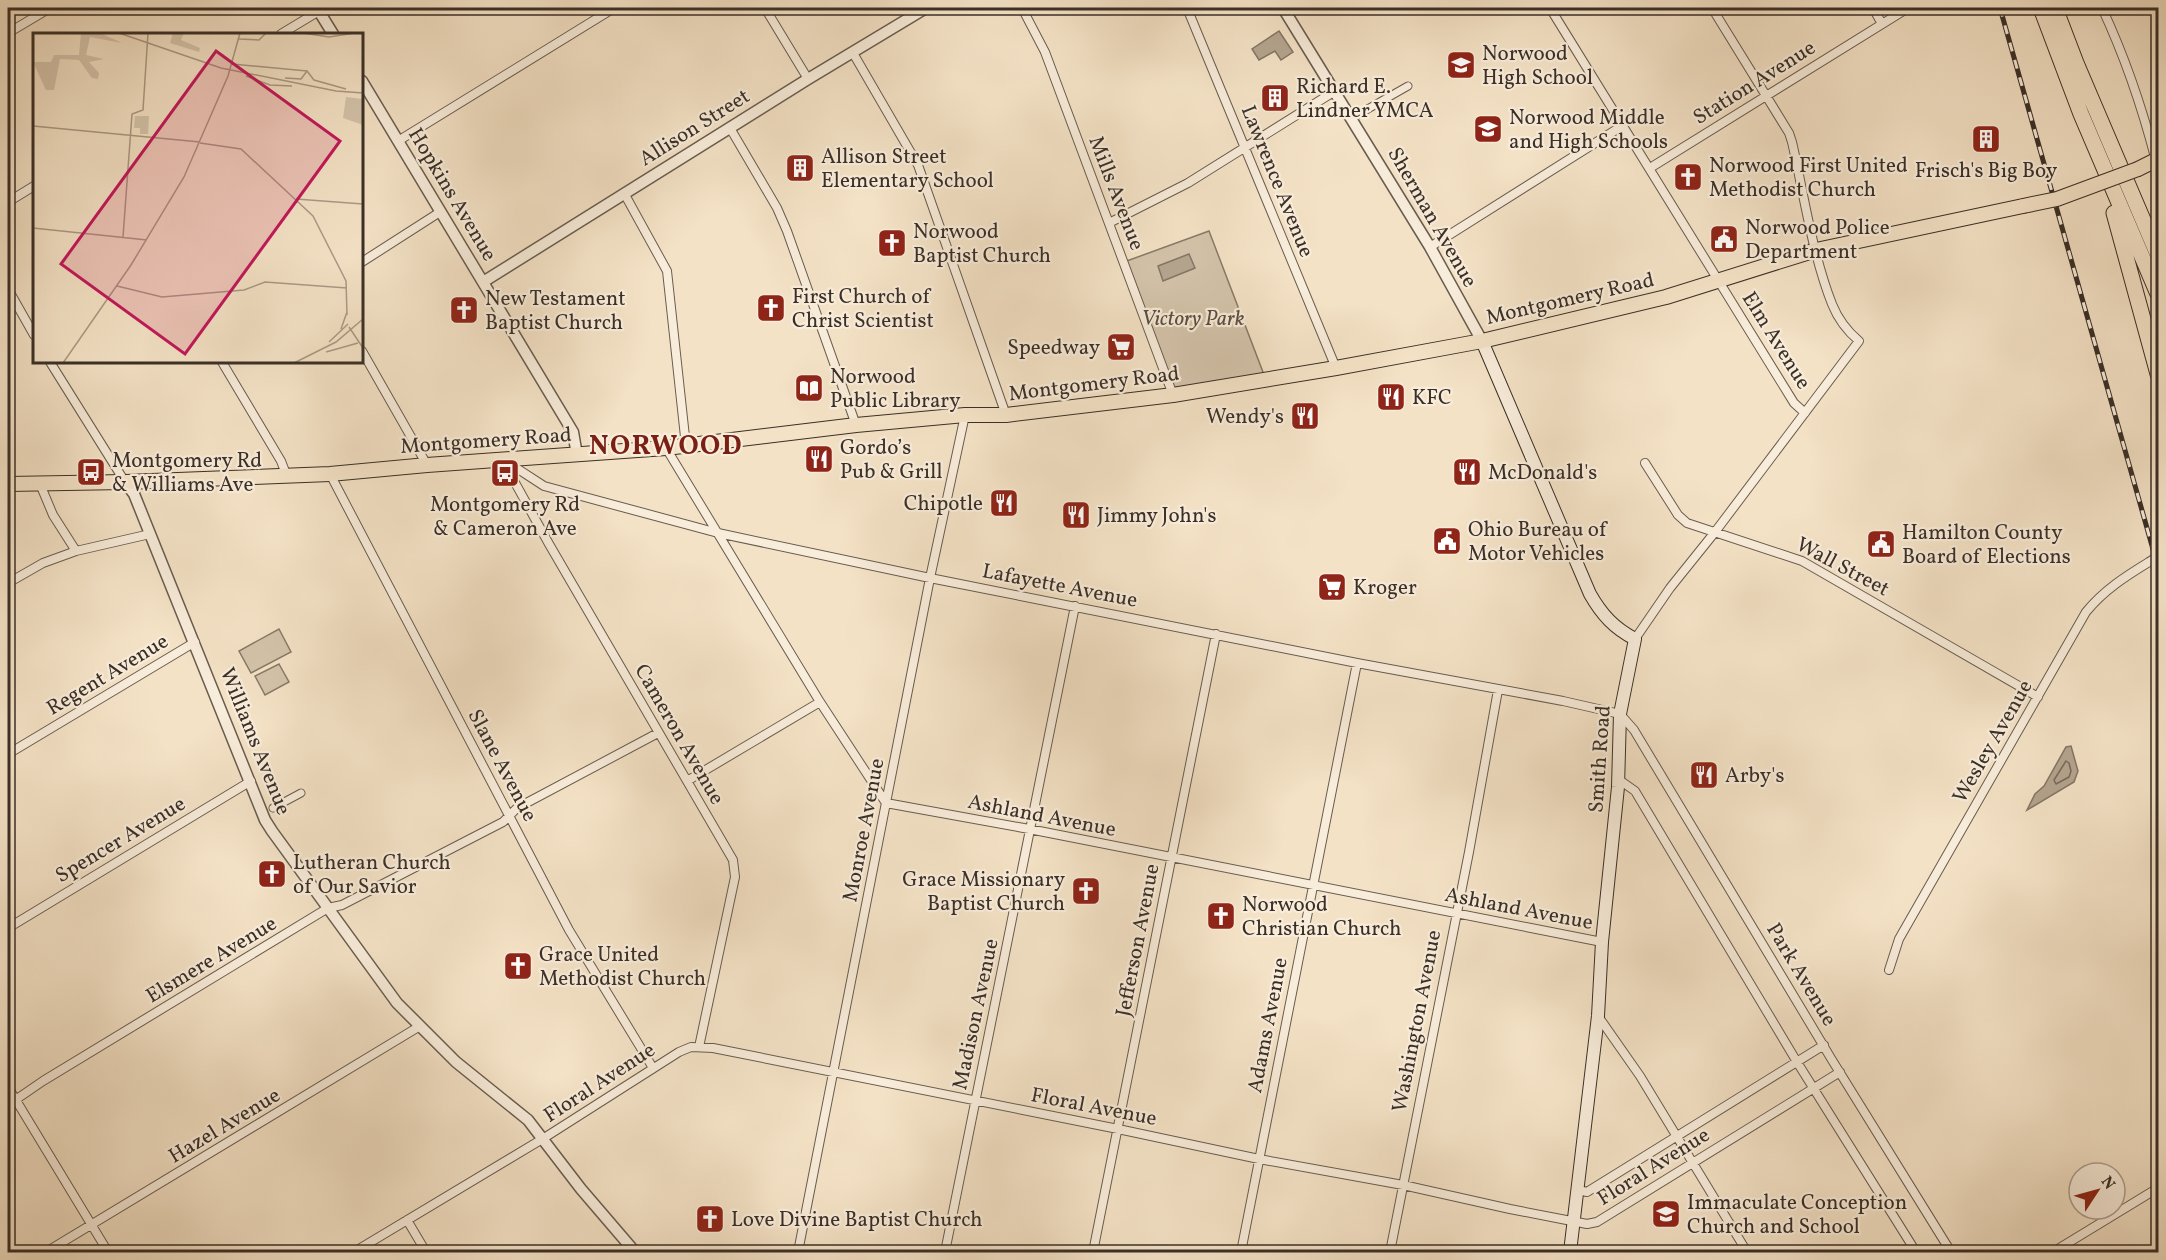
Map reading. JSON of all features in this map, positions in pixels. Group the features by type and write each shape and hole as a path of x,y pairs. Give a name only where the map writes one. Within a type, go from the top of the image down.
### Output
{"highway":[{"path":"2041,8 2098,155 2158,294"},
{"path":"2055,8 2158,255"},
{"path":"2098,155 2158,374"}],"main road":[{"name":"Montgomery Road","path":"8,483 125,482 330,474 666,448 856,425 965,415 1006,416 1173,394 1336,368 1482,340 1640,304 1816,250 2075,193 2138,169 2158,164"},
{"name":"Sherman Avenue","path":"1482,340 1590,594 1600,612 1618,630 1635,639"},
{"name":"Smith Road","path":"1570,1252 1598,1016 1602,942 1618,779 1620,714 1635,639"}],"street":[{"path":"8,33 50,8"},
{"path":"398,141 614,8"},
{"path":"765,8 808,79"},
{"name":"Allison Street","path":"483,282 926,8"},
{"name":"Mills Avenue","path":"1022,8 1046,52 1173,394"},
{"name":"Lawrence Avenue","path":"1187,8 1336,368"},
{"name":"Sherman Avenue","path":"1284,8 1430,247 1482,340"},
{"name":"Elm Avenue","path":"1550,8 1794,403 1805,413"},
{"path":"1712,8 1792,141 1816,250"},
{"path":"1873,8 1882,24"},
{"name":"Station Avenue","path":"1650,168 1908,8"},
{"path":"2102,8 2133,83 2158,164"},
{"path":"283,33 320,9 332,33"},
{"path":"853,53 918,165 1006,416"},
{"name":"Hopkins Avenue","path":"363,83 573,432 577,454"},
{"path":"1352,118 1408,86"},
{"path":"1109,224 1188,183 1335,91"},
{"path":"1430,247 1623,126"},
{"path":"730,128 777,208 787,231 856,425"},
{"path":"8,202 33,187"},
{"path":"624,193 667,271 686,446"},
{"path":"363,261 440,212"},
{"name":"Smith Road","path":"1635,639 1670,588 1859,342 1847,330 1832,305 1816,250"},
{"path":"8,289 33,333"},
{"path":"363,353 427,465"},
{"name":"Williams Avenue","path":"51,363 134,494 265,820 272,831 397,1003 456,1062 528,1120 581,1189 635,1252"},
{"path":"223,363 281,461 286,474"},
{"name":"Monroe Avenue","path":"798,1252 930,578 965,415"},
{"path":"666,448 820,702 886,803"},
{"name":"Lafayette Avenue","path":"503,460 544,486 718,533 930,578 1620,714"},
{"name":"Cameron Avenue","path":"503,460 733,860 735,868 699,1047"},
{"name":"Wall Street","path":"1646,463 1678,515 1687,523 1802,561 2038,697"},
{"name":"Slane Avenue","path":"330,474 569,930 653,1068"},
{"path":"40,484 53,515 76,551"},
{"path":"8,583 43,562 76,551 150,534"},
{"name":"Wesley Avenue","path":"1889,970 1899,939 2086,612 2112,586 2158,556"},
{"name":"Madison Avenue","path":"945,1252 1075,606"},
{"name":"Jefferson Avenue","path":"1093,1252 1216,634"},
{"name":"Regent Avenue","path":"8,754 195,642"},
{"name":"Adams Avenue","path":"1241,1252 1357,663"},
{"name":"Washington Avenue","path":"1390,1252 1469,852 1498,690"},
{"path":"687,781 820,702"},
{"name":"Park Avenue","path":"1620,714 1634,730 1951,1252"},
{"name":"Elsmere Avenue","path":"11,1102 328,908 342,905 503,822 517,808 658,732"},
{"path":"1618,779 1635,791 1797,1062 1916,1252"},
{"name":"Spencer Avenue","path":"8,928 251,781"},
{"path":"273,808 301,793"},
{"name":"Ashland Avenue","path":"886,803 1602,942"},
{"path":"1598,1016 1640,1076 1747,1252"},
{"name":"Hazel Avenue","path":"46,1252 420,1026"},
{"path":"388,1034 394,1043"},
{"name":"Floral Avenue","path":"1578,1190 1587,1192 1824,1045"},
{"name":"Floral Avenue","path":"354,1252 544,1138 679,1052 691,1047 1118,1129 1259,1159 1403,1185 1587,1224 1598,1222 1691,1162 1840,1072"},
{"path":"8,1088 11,1102 108,1252"},
{"path":"2053,1252 2158,1188"},
{"path":"407,1220 426,1252"}],"green space":[{"name":"Victory Park","path":"1209,231 1266,380 1173,395 1124,262"},
{"path":"279,629 291,652 251,673 239,651"},
{"path":"279,664 289,682 265,695 255,676"}],"water":[{"path":"1279,31 1293,52 1281,60 1275,51 1259,60 1252,49"},
{"path":"1189,254 1195,268 1163,281 1158,266"},
{"path":"2071,746 2078,771 2074,782 2027,810 2035,794 2044,786 2066,747"}],"railway":[{"path":"2000,8 2158,567"}],"place":[{"name":"Norwood High School","path":"1461,65"},
{"name":"Richard E. Lindner YMCA","path":"1275,98"},
{"name":"Norwood Middle and High Schools","path":"1488,129"},
{"name":"Frisch's Big Boy","path":"1986,139"},
{"name":"Allison Street Elementary School","path":"800,168"},
{"name":"Norwood First United Methodist Church","path":"1688,177"},
{"name":"Norwood Police Department","path":"1724,239"},
{"name":"Norwood Baptist Church","path":"892,243"},
{"name":"First Church of Christ Scientist","path":"771,308"},
{"name":"New Testament Baptist Church","path":"464,310"},
{"name":"Speedway","path":"1121,347"},
{"name":"Norwood Public Library","path":"809,388"},
{"name":"KFC","path":"1391,397"},
{"name":"Wendy's","path":"1305,416"},
{"name":"Gordo’s Pub & Grill","path":"819,459"},
{"name":"Montgomery Rd & Williams Ave","path":"91,472"},
{"name":"McDonald's","path":"1467,472"},
{"name":"Montgomery Rd & Cameron Ave","path":"505,473"},
{"name":"Chipotle","path":"1004,503"},
{"name":"Jimmy John's","path":"1076,515"},
{"name":"Ohio Bureau of Motor Vehicles","path":"1447,541"},
{"name":"Hamilton County Board of Elections","path":"1881,544"},
{"name":"Kroger","path":"1332,587"},
{"name":"Arby's","path":"1704,775"},
{"name":"Lutheran Church of Our Savior","path":"272,874"},
{"name":"Grace Missionary Baptist Church","path":"1086,891"},
{"name":"Norwood Christian Church","path":"1221,916"},
{"name":"Grace United Methodist Church","path":"518,966"},
{"name":"Immaculate Conception Church and School","path":"1666,1214"},
{"name":"Love Divine Baptist Church","path":"710,1219"}],"district":[{"name":"NORWOOD","path":"666,445"}]}
